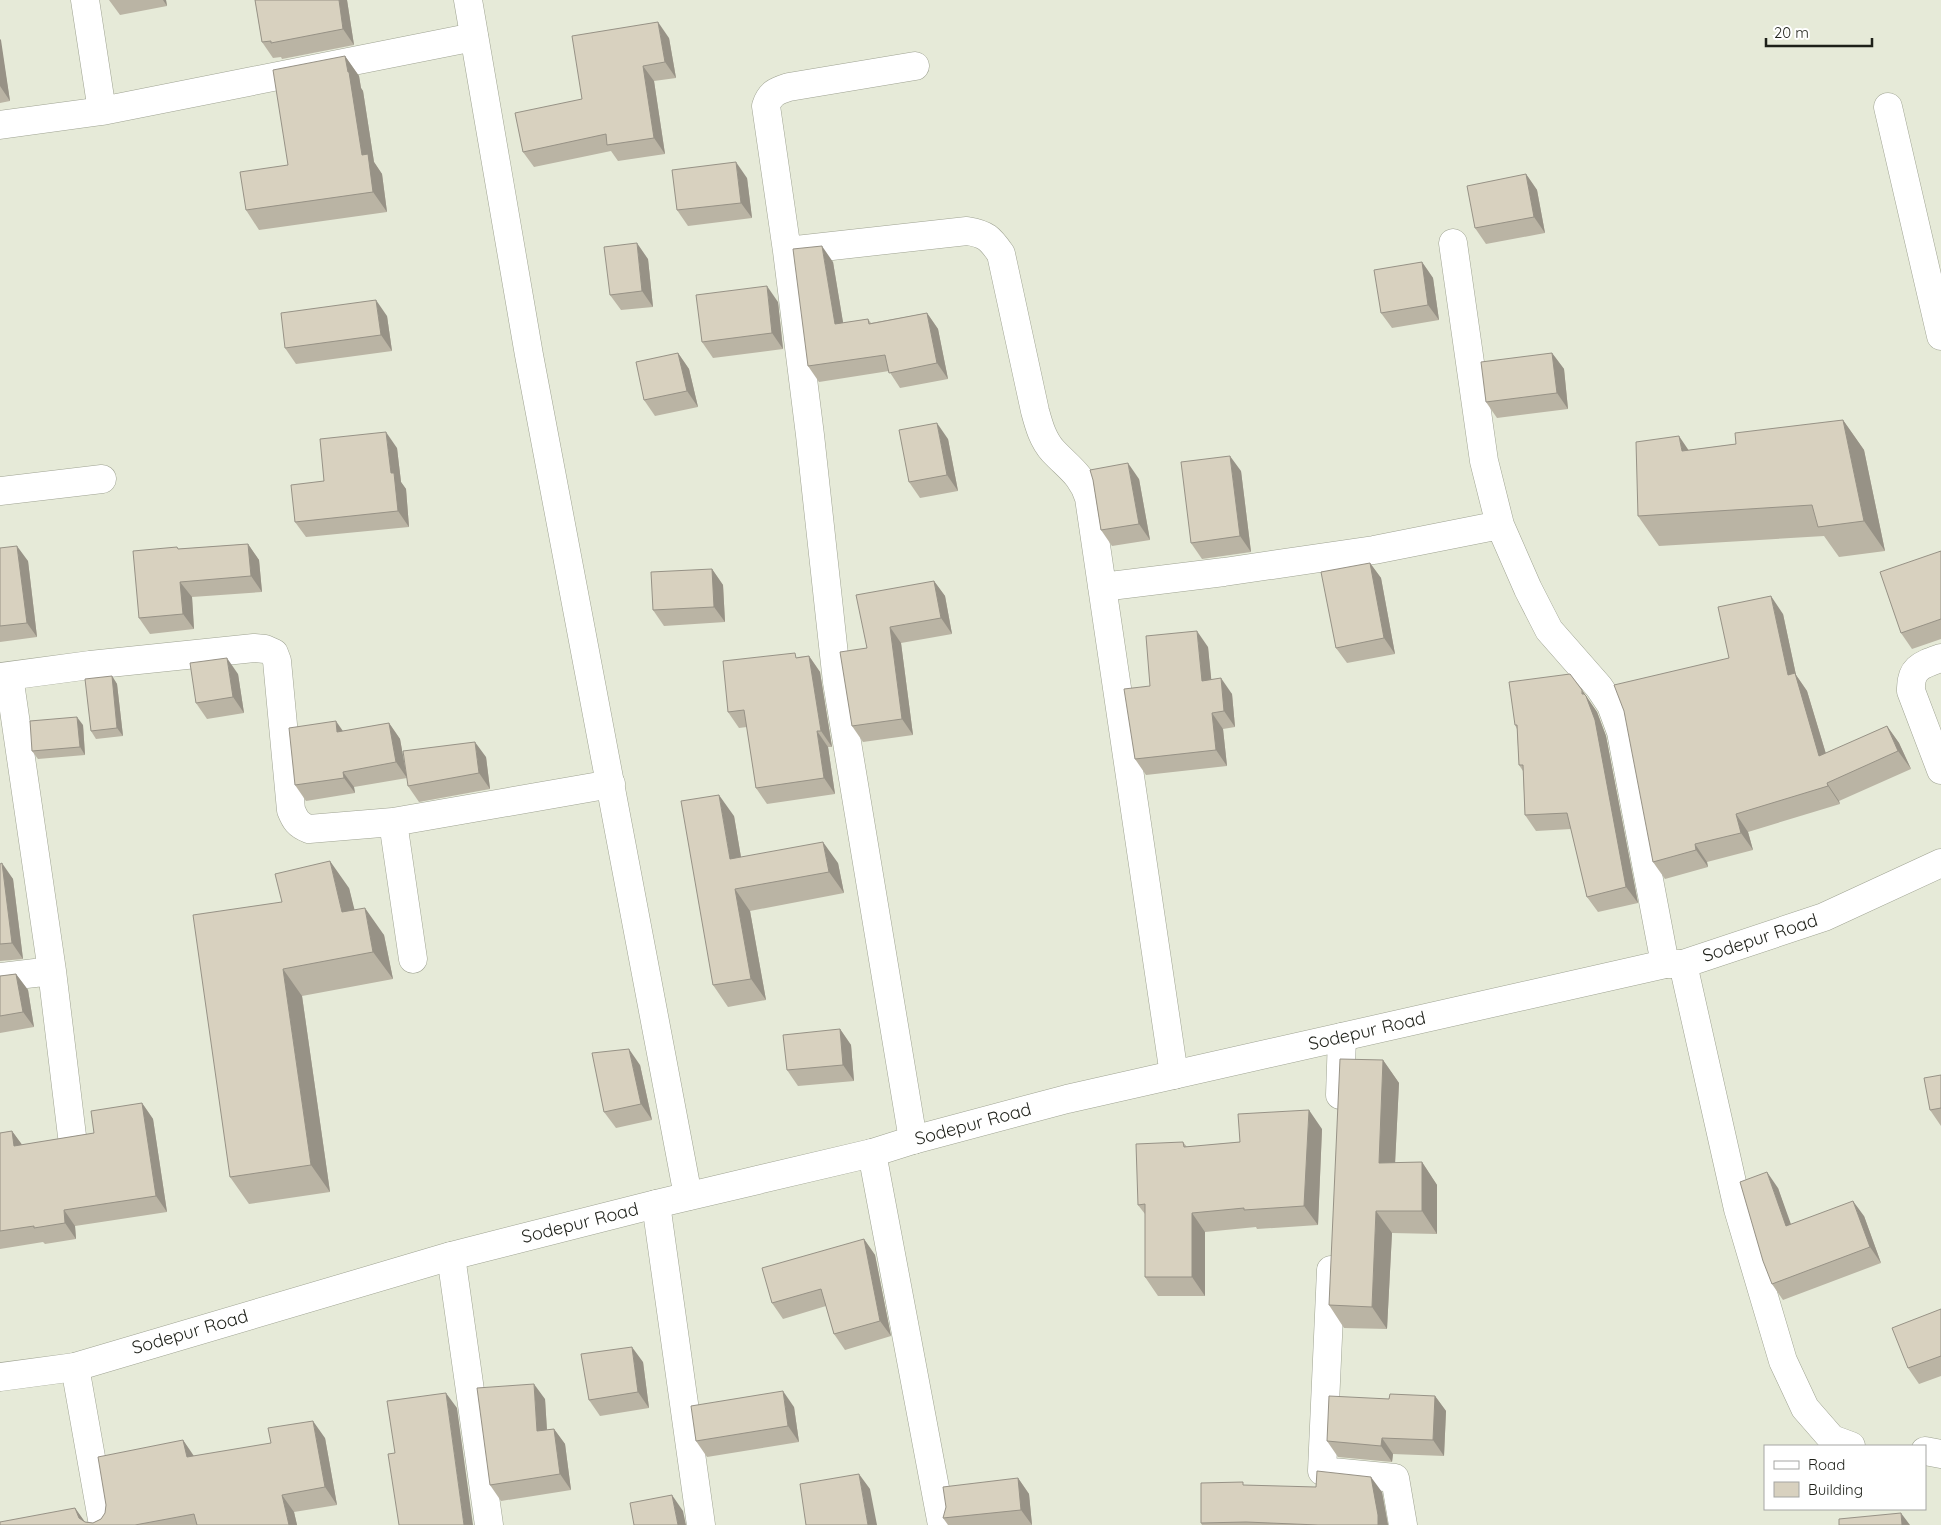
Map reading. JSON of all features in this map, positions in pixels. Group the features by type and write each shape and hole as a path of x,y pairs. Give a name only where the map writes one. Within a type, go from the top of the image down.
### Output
{"street":[{"path":"85,0 102,111"},
{"path":"468,0 529,355 688,1196"},
{"path":"0,125 102,111 474,37"},
{"path":"913,1140 836,682 810,435 787,251 766,106 768,97 776,91 789,87 915,66"},
{"path":"1888,107 1941,336"},
{"path":"787,251 967,231 980,233 991,240 1001,254 1035,411 1042,434 1052,450 1077,473 1085,484 1089,498 1174,1075"},
{"path":"1453,243 1484,460 1490,491 1500,525 1528,589 1549,630 1599,687 1611,704 1621,732 1674,964 1738,1209 1783,1362 1805,1408 1832,1439 1848,1445"},
{"path":"0,491 102,479"},
{"path":"1102,587 1224,572 1365,551 1500,525"},
{"path":"72,1136 52,971 4,676 254,648 265,649 274,653 277,661 291,810 295,820 301,826 308,829 392,822 611,784"},
{"path":"1941,658 1917,669 1911,679 1911,692 1941,770"},
{"path":"392,822 413,959"},
{"name":"Sodepur Road","path":"0,1376 75,1366 451,1256 688,1196 872,1153 913,1140 1068,1099 1674,964 1824,917 1941,863"},
{"path":"0,977 52,971"},
{"path":"1338,1124 1342,1037"},
{"path":"872,1153 942,1525"},
{"path":"656,1204 701,1525"},
{"path":"1333,1241 1322,1471 1396,1478 1403,1525"},
{"path":"451,1256 488,1525"},
{"path":"75,1366 103,1525"},
{"path":"1926,1451 1941,1454"}],"building":[{"path":"255,0 339,0 343,29 271,43 271,41 262,42"},
{"path":"658,22 665,62 643,66 654,138 607,145 606,134 523,152 515,113 582,99 572,36"},
{"path":"345,56 362,155 368,154 373,192 246,210 240,172 288,165 273,70"},
{"path":"736,162 741,203 677,210 672,170"},
{"path":"1526,174 1534,217 1475,228 1467,186"},
{"path":"637,243 642,291 610,295 604,247"},
{"path":"822,246 835,324 868,319 869,324 927,313 937,363 889,373 885,355 808,366 793,249"},
{"path":"1422,262 1428,305 1381,313 1374,270"},
{"path":"767,286 772,333 702,342 696,295"},
{"path":"376,300 381,335 285,348 281,313"},
{"path":"678,353 687,391 644,400 636,362"},
{"path":"1552,353 1557,393 1486,402 1481,362"},
{"path":"1843,420 1864,521 1818,527 1812,505 1638,516 1636,442 1679,436 1682,451 1736,444 1735,433"},
{"path":"937,423 947,475 909,482 899,430"},
{"path":"386,432 391,473 394,473 398,511 295,522 291,485 324,481 320,439"},
{"path":"1230,456 1240,536 1191,543 1181,462"},
{"path":"1128,463 1139,524 1101,530 1090,470"},
{"path":"248,544 251,576 180,582 183,614 139,618 133,551"},
{"path":"17,546 27,623 0,626 0,548"},
{"path":"1941,551 1941,619 1901,633 1880,572"},
{"path":"1370,563 1384,638 1336,648 1321,572"},
{"path":"712,569 714,607 653,610 651,572"},
{"path":"934,581 941,618 890,627 902,719 852,726 840,652 867,648 856,595"},
{"path":"1771,596 1788,675 1795,673 1819,756 1887,726 1898,751 1827,783 1828,786 1736,814 1741,833 1695,844 1696,850 1653,862 1624,711 1614,685 1729,658 1718,607"},
{"path":"1197,631 1202,681 1221,678 1224,711 1212,713 1216,750 1135,759 1124,689 1150,686 1146,636"},
{"path":"795,653 796,658 809,656 821,731 817,731 824,778 756,788 744,710 728,712 723,661"},
{"path":"227,658 233,697 196,703 190,663"},
{"path":"1570,674 1582,690 1582,694 1586,696 1595,720 1626,887 1587,897 1567,813 1525,815 1523,765 1519,765 1517,725 1515,725 1509,682"},
{"path":"112,676 117,728 91,731 85,679"},
{"path":"77,717 80,747 32,751 30,721"},
{"path":"336,721 337,732 389,723 396,762 343,772 344,778 295,785 289,728"},
{"path":"475,742 479,773 408,786 403,751"},
{"path":"719,795 730,859 823,842 829,872 735,889 751,979 713,985 681,801"},
{"path":"330,861 342,912 365,908 373,952 283,969 311,1165 230,1177 193,915 282,902 275,874"},
{"path":"2,863 12,943 0,944 0,864"},
{"path":"16,974 23,1012 0,1016 0,976"},
{"path":"840,1029 843,1065 787,1070 783,1035"},
{"path":"629,1049 641,1104 604,1112 592,1053"},
{"path":"1340,1059 1383,1060 1379,1163 1422,1162 1422,1211 1376,1211 1372,1307 1329,1305"},
{"path":"1941,1075 1941,1108 1930,1110 1924,1078"},
{"path":"142,1103 156,1196 64,1210 65,1223 0,1231 0,1133 12,1131 14,1146 94,1133 91,1111"},
{"path":"1309,1110 1304,1206 1244,1210 1244,1208 1192,1213 1192,1277 1145,1277 1145,1204 1138,1205 1136,1144 1183,1142 1184,1147 1240,1142 1238,1114"},
{"path":"1767,1172 1786,1226 1853,1201 1870,1247 1772,1284 1763,1261 1740,1182"},
{"path":"864,1239 880,1321 834,1334 821,1289 772,1303 762,1268"},
{"path":"1941,1309 1941,1356 1908,1368 1892,1328"},
{"path":"632,1347 638,1392 589,1400 581,1354"},
{"path":"534,1384 537,1431 554,1429 560,1474 490,1485 477,1388"},
{"path":"783,1391 788,1426 696,1441 691,1406"},
{"path":"446,1393 464,1525 399,1525 388,1454 395,1453 387,1401"},
{"path":"1390,1394 1435,1396 1433,1440 1382,1438 1381,1446 1327,1441 1329,1396 1389,1399"},
{"path":"313,1421 325,1487 282,1495 289,1525 197,1525 194,1514 135,1525 0,1525 0,1522 75,1508 79,1518 85,1522 93,1523 101,1519 105,1513 106,1505 98,1457 183,1440 187,1457 271,1443 268,1428"},
{"path":"1317,1471 1371,1477 1378,1525 1246,1522 1201,1523 1201,1483 1243,1482 1243,1485 1316,1487"},
{"path":"859,1474 868,1525 806,1525 800,1484"},
{"path":"1018,1478 1021,1510 943,1518 946,1507 943,1487"},
{"path":"672,1495 678,1525 634,1525 630,1503"},
{"path":"1901,1513 1902,1525 1839,1525 1839,1519"}]}
